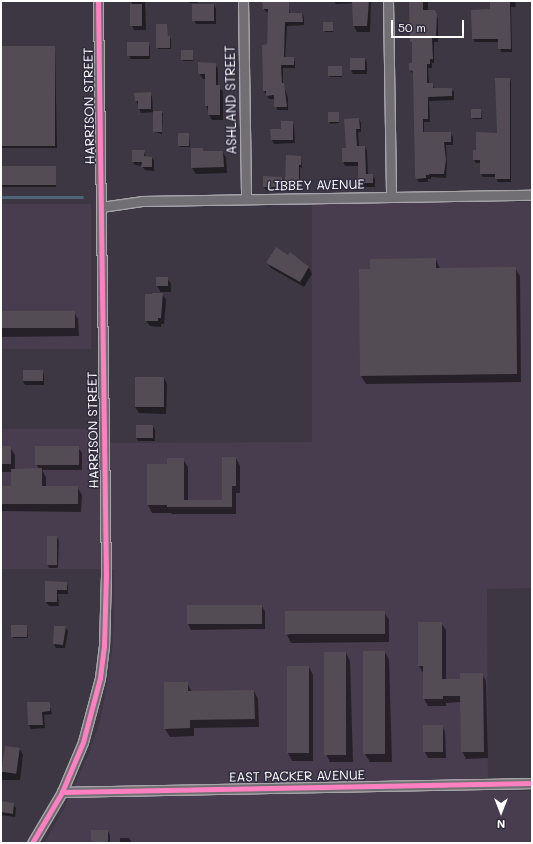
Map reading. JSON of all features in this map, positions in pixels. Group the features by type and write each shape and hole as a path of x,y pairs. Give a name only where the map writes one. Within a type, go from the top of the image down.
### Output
{"street":[{"name":"HARRISON STREET","path":"32,843 62,792 83,742 93,710 100,678 106,627 98,1"},
{"name":"ASHLAND STREET","path":"243,1 246,199"},
{"path":"388,1 391,197"},
{"name":"LIBBEY AVENUE","path":"101,207 142,201 532,195"},
{"name":"EAST PACKER AVENUE","path":"62,792 532,783"}],"shaded area":[{"path":"532,202 532,588 487,589 488,791 532,791 532,843 44,843 64,809 88,755 100,722 112,651 114,620 114,569 1,569 1,429 94,429 94,443 312,442 312,203"},
{"path":"1,204 91,204 91,349 1,349"}],"building":[{"path":"262,1 289,1 289,13 302,13 303,22 285,22 284,57 294,57 294,65 281,65 282,83 284,83 287,107 274,107 274,95 266,96 266,91 263,91 262,45 267,44 268,9 263,9"},
{"path":"352,1 369,1 367,26 353,26"},
{"path":"409,1 423,1 423,10 435,10 437,15 436,38 432,38 433,59 430,59 430,64 427,64 427,83 433,83 433,88 452,88 452,96 428,97 428,119 423,119 423,132 451,132 451,142 444,142 446,160 444,174 429,174 426,175 426,178 416,179 413,71 409,70 409,63 412,63 412,42 410,42"},
{"path":"490,1 510,1 511,49 498,49 498,39 472,39 471,10 490,9"},
{"path":"130,4 142,4 142,26 130,26"},
{"path":"192,4 214,4 214,21 192,21"},
{"path":"323,22 333,22 333,31 323,31"},
{"path":"156,24 167,24 168,36 170,36 170,48 156,48"},
{"path":"127,42 149,42 149,56 127,56"},
{"path":"1,46 55,46 55,146 1,146"},
{"path":"181,50 193,50 193,60 181,60"},
{"path":"350,58 365,58 365,70 350,70"},
{"path":"198,62 216,63 216,85 220,85 220,115 208,115 208,106 205,106 205,74 198,74"},
{"path":"328,66 342,66 342,76 328,76"},
{"path":"495,78 510,78 510,179 495,179 495,174 480,174 480,160 473,160 473,150 476,150 476,132 497,133"},
{"path":"151,92 151,109 138,109 138,101 135,101 134,93"},
{"path":"471,109 481,109 481,118 471,118"},
{"path":"153,111 162,111 162,132 153,132"},
{"path":"328,112 339,112 339,122 328,122"},
{"path":"359,118 360,129 356,129 357,146 365,146 366,174 373,174 373,183 358,183 358,162 342,162 342,148 346,148 344,119"},
{"path":"281,121 293,121 293,140 271,140 270,129 281,129"},
{"path":"178,133 189,133 189,146 178,146"},
{"path":"191,148 203,148 203,151 223,151 224,167 191,168"},
{"path":"132,150 145,150 144,156 152,157 152,167 141,167 142,162 132,162"},
{"path":"286,155 301,156 301,165 299,165 299,183 285,183"},
{"path":"1,166 56,166 56,185 1,185"},
{"path":"263,176 282,177 282,184 277,184 277,187 263,187"},
{"path":"276,247 288,255 290,252 309,267 300,282 266,263"},
{"path":"436,258 436,268 516,267 517,374 360,376 359,269 370,269 370,259"},
{"path":"156,277 168,277 168,286 156,286"},
{"path":"163,293 161,318 158,318 158,321 145,321 145,294"},
{"path":"1,311 75,311 75,328 1,328"},
{"path":"23,370 43,370 43,381 23,381"},
{"path":"135,377 164,377 164,407 135,407"},
{"path":"136,425 153,425 153,438 136,438"},
{"path":"1,446 11,446 11,464 1,464"},
{"path":"35,446 79,446 79,465 35,465"},
{"path":"222,457 236,457 236,486 232,486 232,507 167,507 167,505 147,505 147,464 167,464 167,458 184,458 184,500 222,500"},
{"path":"42,468 42,486 78,486 78,504 1,504 1,486 11,486 11,469"},
{"path":"47,536 57,536 57,565 47,565"},
{"path":"45,581 67,582 67,590 57,590 57,602 45,602"},
{"path":"187,605 262,605 262,624 187,624"},
{"path":"285,611 385,611 385,634 285,634"},
{"path":"418,622 442,622 442,679 460,679 460,673 483,673 484,752 461,752 460,696 443,696 443,699 423,699 423,666 418,666"},
{"path":"11,625 27,625 27,637 11,637"},
{"path":"54,626 66,626 63,645 53,644"},
{"path":"363,651 385,651 385,754 363,754"},
{"path":"324,652 346,652 346,755 324,755"},
{"path":"287,666 309,666 309,753 287,753"},
{"path":"164,682 188,682 188,691 254,690 255,719 190,720 190,728 164,729"},
{"path":"27,702 50,702 50,711 42,712 43,725 28,725"},
{"path":"423,725 443,725 443,752 423,752"},
{"path":"5,746 20,748 16,774 1,772"},
{"path":"1,801 14,803 13,814 1,812"},
{"path":"91,830 108,830 108,843 91,843"}],"waterway":[{"path":"1,197 82,197"}],"cycle path":[{"path":"32,843 62,792 83,742 100,678 104,646 106,576 98,1"},
{"path":"62,792 532,783"}]}
